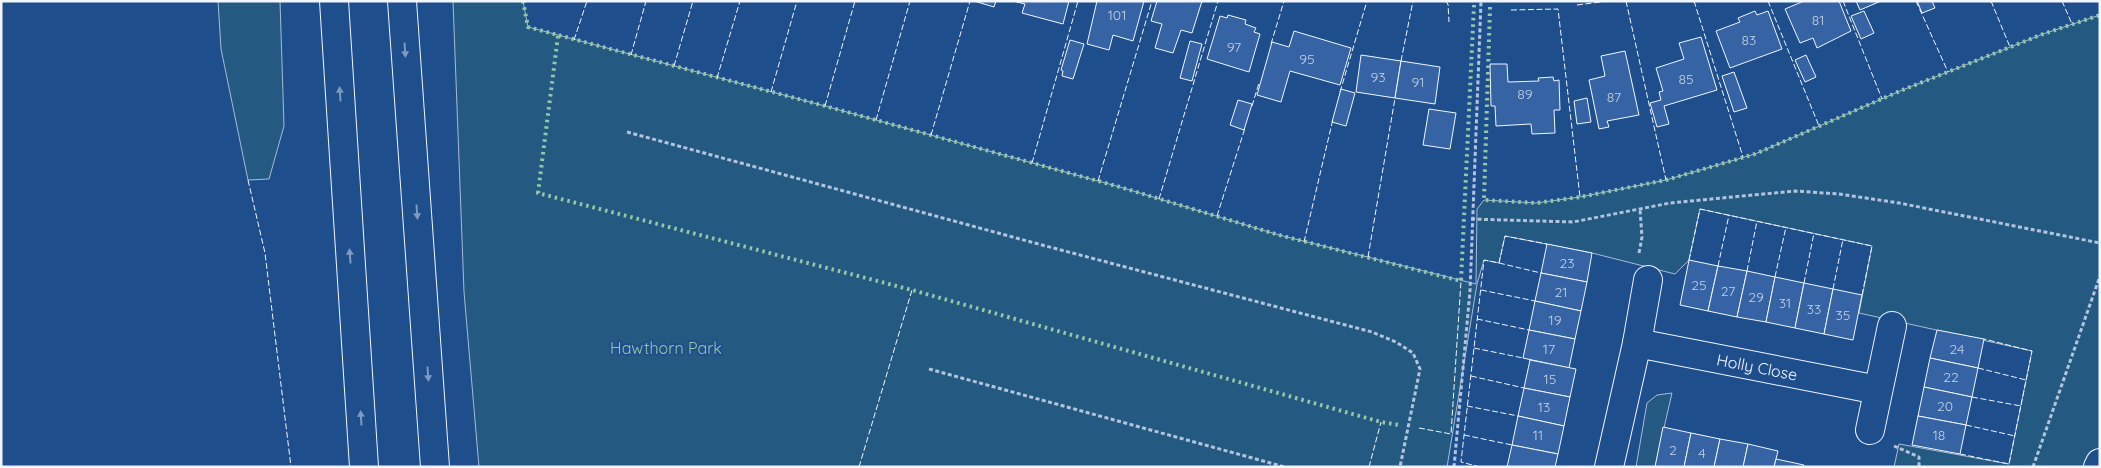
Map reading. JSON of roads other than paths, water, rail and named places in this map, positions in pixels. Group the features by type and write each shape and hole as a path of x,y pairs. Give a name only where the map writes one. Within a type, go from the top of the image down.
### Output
{"main road":[{"path":"334,1 364,467"},
{"path":"402,1 434,467"},
{"path":"1609,467 1637,343 1648,280"},
{"path":"1870,430 1892,326"},
{"name":"Holly Close","path":"1637,343 1878,390"},
{"path":"2098,467 2100,463"}],"park label":[{"name":"Hawthorn Park","path":"666,348"}]}
